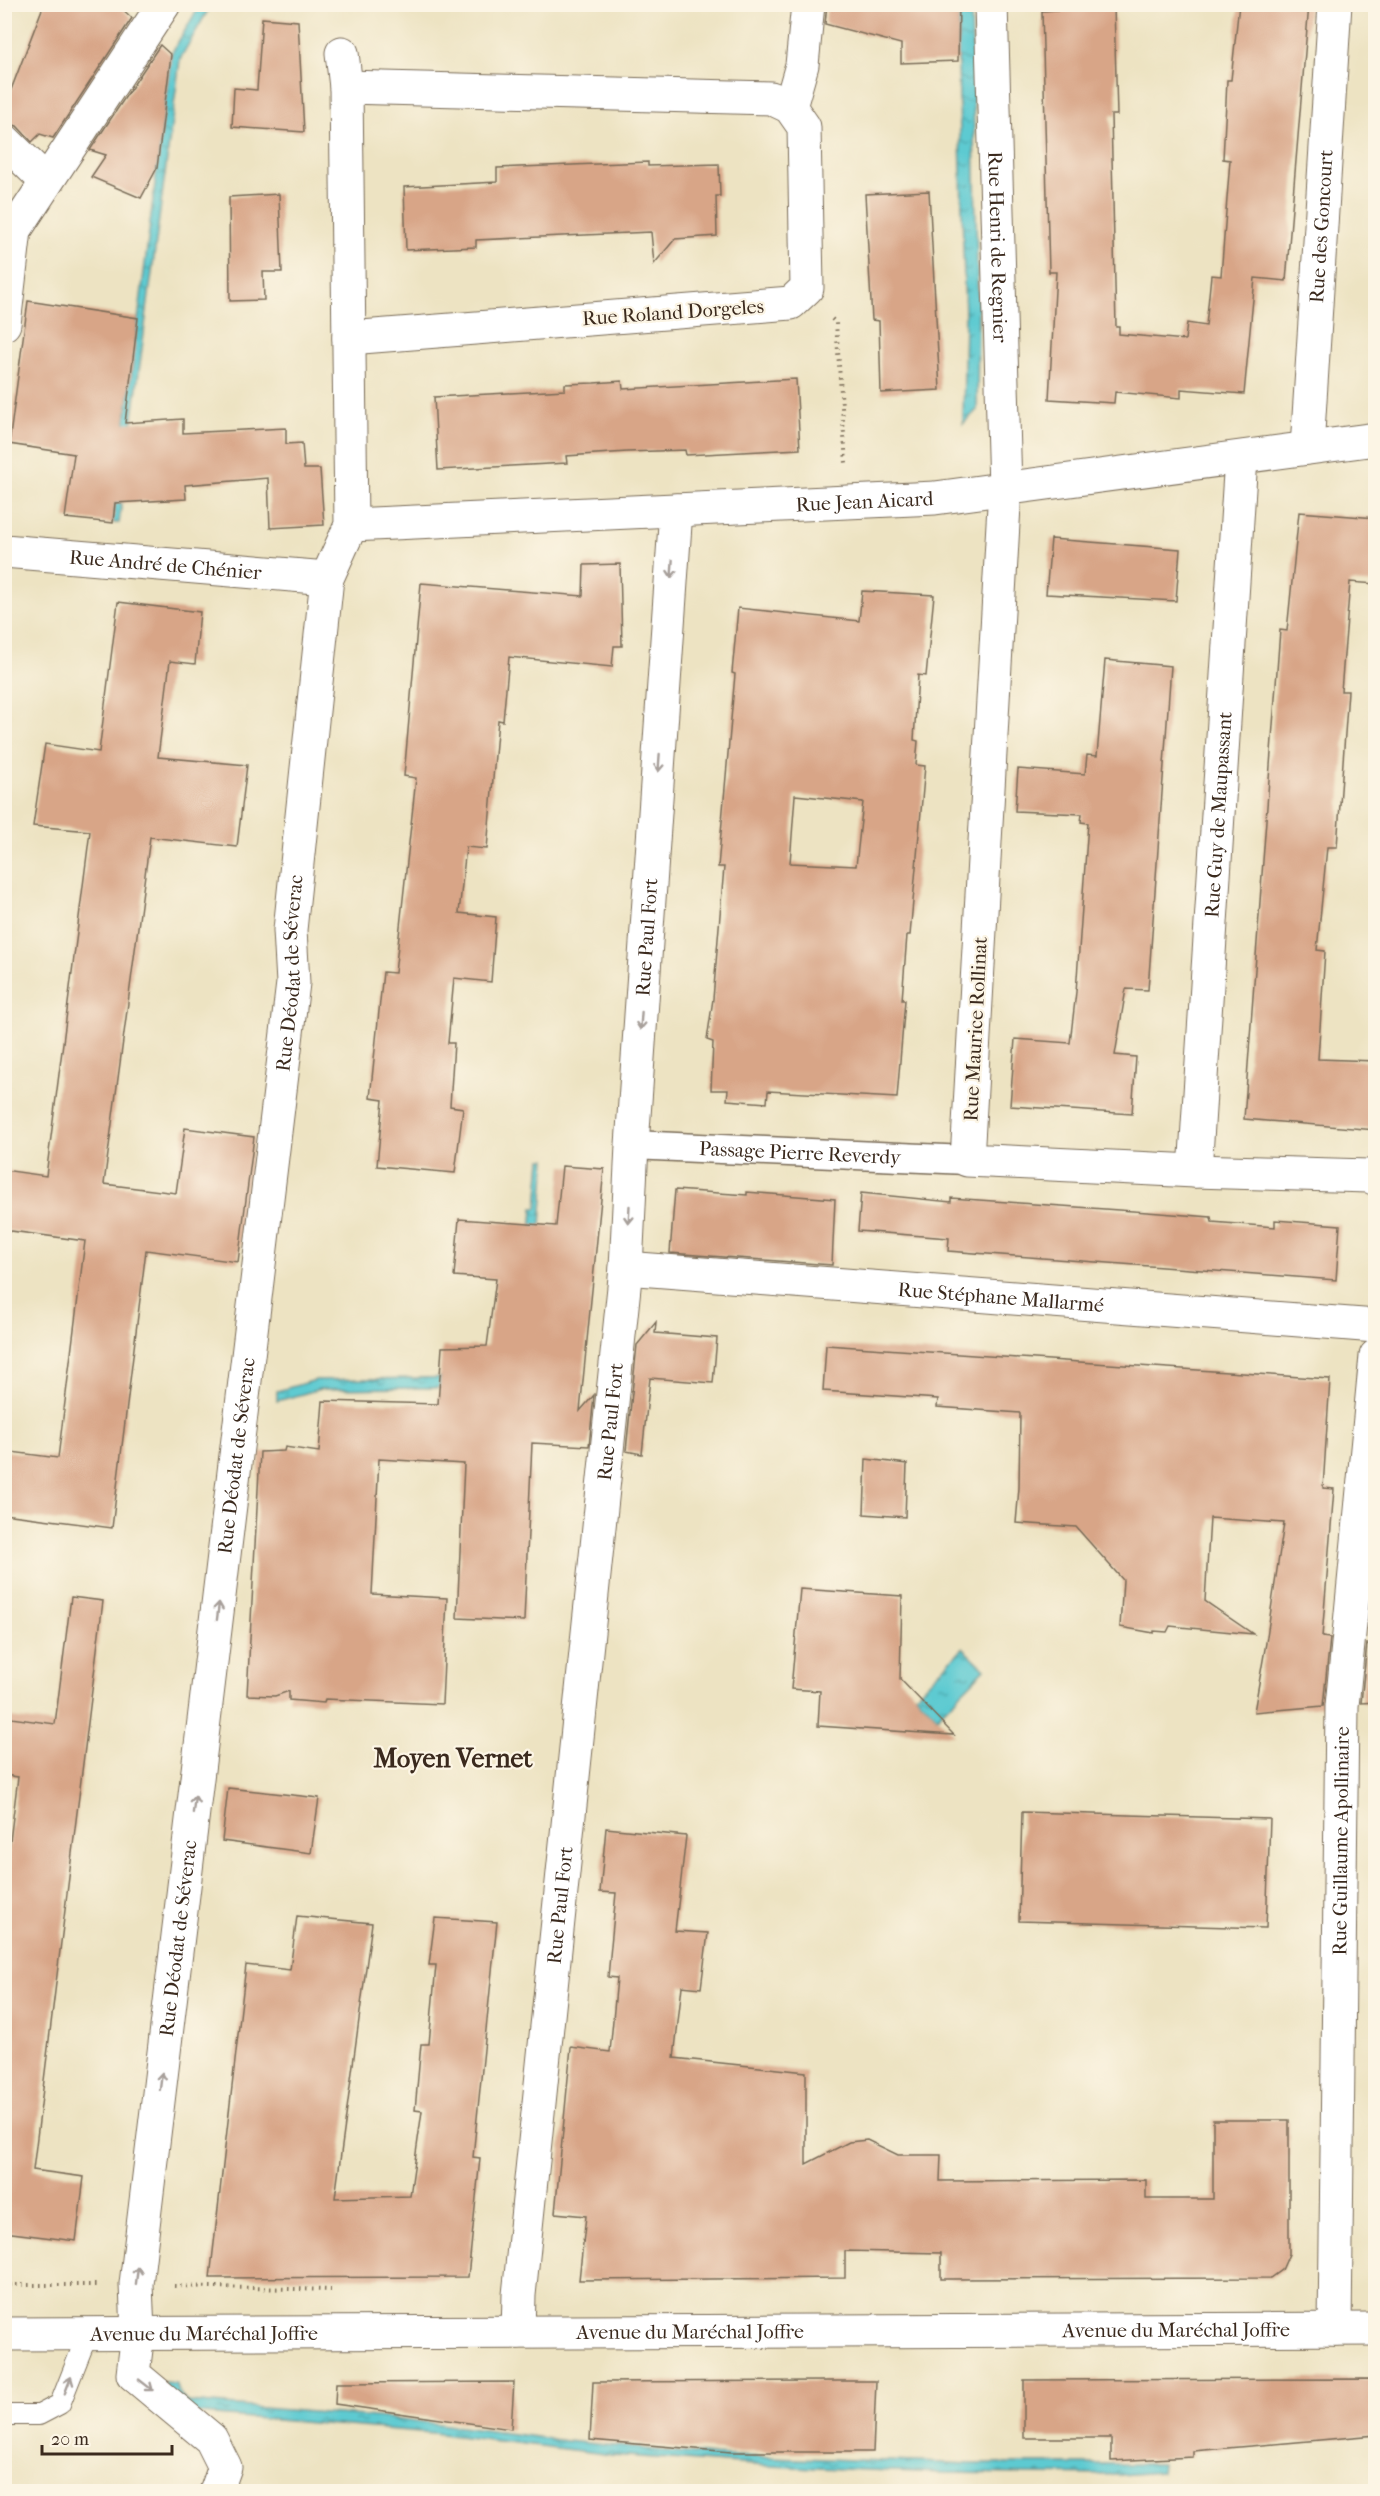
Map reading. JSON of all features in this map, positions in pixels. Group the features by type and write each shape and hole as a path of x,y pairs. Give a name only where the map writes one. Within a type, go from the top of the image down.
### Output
{"street":[{"path":"4,324 10,232 164,4"},
{"path":"790,107 802,65 808,4"},
{"name":"Rue Henri de Regnier","path":"991,4 1005,488"},
{"name":"Rue des Goncourt","path":"1307,448 1335,4"},
{"path":"327,578 351,525 346,87 342,53"},
{"path":"346,87 771,98 790,107 804,127 807,288"},
{"path":"4,140 46,181"},
{"name":"Rue Roland Dorgeles","path":"349,338 791,303 807,288"},
{"name":"Rue Jean Aicard","path":"351,525 849,500 935,498 1376,439"},
{"name":"Rue Guy de Maupassant","path":"1195,1171 1241,458"},
{"name":"Rue Maurice Rollinat","path":"967,1160 1005,488"},
{"name":"Rue Paul Fort","path":"518,2332 519,2295 626,1268 632,1145 676,510"},
{"name":"Rue André de Chénier","path":"4,550 327,578"},
{"name":"Rue Déodat de Séverac","path":"216,2492 225,2467 211,2439 133,2374 138,2333 137,2273 293,983 290,930 327,578"},
{"name":"Passage Pierre Reverdy","path":"632,1145 967,1160"},
{"path":"967,1160 1195,1171 1369,1176 1376,1179"},
{"name":"Rue Stéphane Mallarmé","path":"626,1268 1376,1326"},
{"name":"Rue Guillaume Apollinaire","path":"1335,2330 1342,1706 1376,1356"},
{"name":"Avenue du Maréchal Joffre","path":"4,2334 1376,2329"}],"lane":[{"path":"4,2415 39,2415 60,2404 88,2333"}],"path":[{"path":"807,288 836,323 849,500"}],"water":[{"path":"200,5 211,5 180,59 119,523 113,523 171,54"},
{"path":"959,5 971,5 978,306 977,410 963,424 965,317 958,61"},
{"path":"541,1159 546,1159 530,1368 536,1370 535,1378 542,1387 532,1387 527,1377 512,1387 320,1389 277,1401 277,1391 316,1380 521,1376 533,1208 537,1208"},
{"path":"963,1648 985,1669 937,1717 916,1695"},
{"path":"165,2383 176,2384 177,2390 187,2402 401,2419 566,2441 706,2455 974,2464 1162,2464 1161,2472 1119,2475 943,2473 768,2466 613,2455 433,2433 167,2411"}],"building":[{"path":"44,4 117,4 132,18 53,138 40,134 32,142 17,126 4,122 4,108"},
{"path":"827,4 959,4 958,61 901,63 901,44 825,24"},
{"path":"1239,4 1309,4 1286,281 1255,278 1244,394 1181,389 1181,398 1115,392 1114,403 1049,399 1056,272 1049,272 1042,11 1114,6 1117,115 1111,115 1116,327 1119,327 1119,334 1185,340 1187,323 1206,326 1211,275 1221,276 1230,160 1223,159 1227,80 1231,80"},
{"path":"262,18 298,21 304,132 232,127 234,88 257,90"},
{"path":"160,45 171,55 157,168 141,198 91,177 106,155 90,150"},
{"path":"648,162 648,166 719,164 720,196 716,196 717,236 675,239 654,264 651,232 476,240 476,247 406,250 404,187 497,182 497,168"},
{"path":"929,191 940,390 881,393 879,321 872,320 865,194"},
{"path":"279,194 282,272 263,272 264,300 230,301 229,197"},
{"path":"28,301 138,318 125,423 183,419 183,433 286,428 286,444 302,443 304,469 320,469 324,525 270,528 268,478 185,485 186,499 115,503 113,523 65,518 74,454 9,444"},
{"path":"796,379 800,449 686,455 685,450 627,452 566,456 567,463 438,470 434,397 565,390 565,384 622,381 623,389"},
{"path":"1299,512 1376,518 1376,584 1350,582 1341,691 1348,691 1337,847 1327,847 1317,950 1325,951 1318,1059 1376,1061 1376,1130 1244,1119 1280,630 1287,631"},
{"path":"1051,539 1180,549 1176,601 1046,594"},
{"path":"620,564 622,646 614,646 612,667 509,657 503,721 498,720 487,849 466,847 459,913 496,917 491,982 454,978 448,1043 454,1043 450,1106 463,1108 455,1173 377,1166 383,1100 370,1098 383,972 395,973 416,778 404,776 421,583 583,596 584,565"},
{"path":"862,591 934,595 926,676 918,675 914,740 918,741 916,765 925,766 910,935 907,935 902,1000 905,1000 897,1098 768,1091 767,1103 727,1100 728,1090 711,1090 713,1042 707,1040 713,999 724,867 718,867 735,674 732,673 738,608 859,621","holes":["795,795 863,802 856,866 790,863"]},
{"path":"118,602 200,612 195,664 170,661 158,757 247,765 237,847 150,837 104,1184 176,1193 185,1128 254,1137 238,1262 146,1250 112,1528 4,1514 4,1451 58,1458 85,1241 4,1230 4,1170 46,1176 90,831 33,826 45,744 99,752"},
{"path":"1105,660 1171,666 1148,990 1126,989 1115,1055 1136,1057 1132,1114 1010,1106 1015,1039 1070,1043 1076,992 1088,823 1081,822 1082,814 1015,811 1018,769 1085,774 1087,755 1097,756"},
{"path":"562,1166 604,1169 580,1411 594,1395 589,1446 532,1443 524,1621 457,1618 464,1464 379,1459 372,1594 447,1598 442,1704 325,1699 324,1703 289,1700 289,1691 275,1696 247,1695 260,1452 284,1451 285,1447 319,1452 323,1401 438,1404 442,1347 487,1346 496,1279 454,1276 459,1219 556,1226"},
{"path":"675,1190 747,1195 747,1192 835,1199 832,1265 670,1253"},
{"path":"861,1193 951,1202 951,1198 1211,1217 1212,1222 1275,1227 1275,1220 1340,1225 1336,1280 948,1251 949,1238 858,1231"},
{"path":"656,1322 655,1333 717,1338 713,1383 650,1378 642,1454 626,1451 637,1345"},
{"path":"826,1345 1330,1379 1323,1488 1334,1489 1322,1637 1330,1638 1323,1706 1254,1712 1284,1523 1210,1518 1205,1601 1253,1634 1170,1626 1167,1632 1154,1631 1154,1633 1120,1627 1123,1580 1076,1527 1016,1523 1020,1413 937,1407 938,1399 823,1391"},
{"path":"866,1459 907,1464 905,1517 864,1514"},
{"path":"800,1589 902,1596 900,1679 954,1735 818,1726 820,1691 791,1689"},
{"path":"71,1597 103,1601 33,2170 84,2177 76,2241 4,2232 4,1889 18,1777 4,1775 4,1717 55,1724"},
{"path":"1367,1644 1376,1646 1376,1702 1361,1703"},
{"path":"228,1788 319,1798 311,1853 222,1841"},
{"path":"1022,1812 1270,1819 1266,1928 1019,1921"},
{"path":"606,1828 686,1836 675,1931 708,1933 701,1988 682,1986 674,2058 806,2072 806,2164 849,2142 867,2140 898,2155 941,2155 940,2181 1146,2180 1146,2199 1213,2199 1213,2120 1289,2120 1289,2254 1282,2270 1271,2278 941,2279 941,2253 845,2251 845,2278 579,2280 586,2216 555,2213 571,2047 610,2052 617,1978 608,1977 616,1893 600,1892"},
{"path":"297,1916 372,1923 335,2198 410,2196 422,2111 415,2110 421,2044 429,2044 436,1965 429,1965 435,1918 497,1922 473,2157 480,2158 468,2277 210,2278 246,1965 290,1970"},
{"path":"1376,2379 1376,2435 1193,2451 1193,2457 1111,2461 1111,2438 1024,2438 1024,2380"},
{"path":"876,2381 873,2452 731,2452 590,2440 593,2382"},
{"path":"514,2382 511,2429 335,2404 336,2383"}],"district":[{"name":"Moyen Vernet","path":"453,1758"}]}
